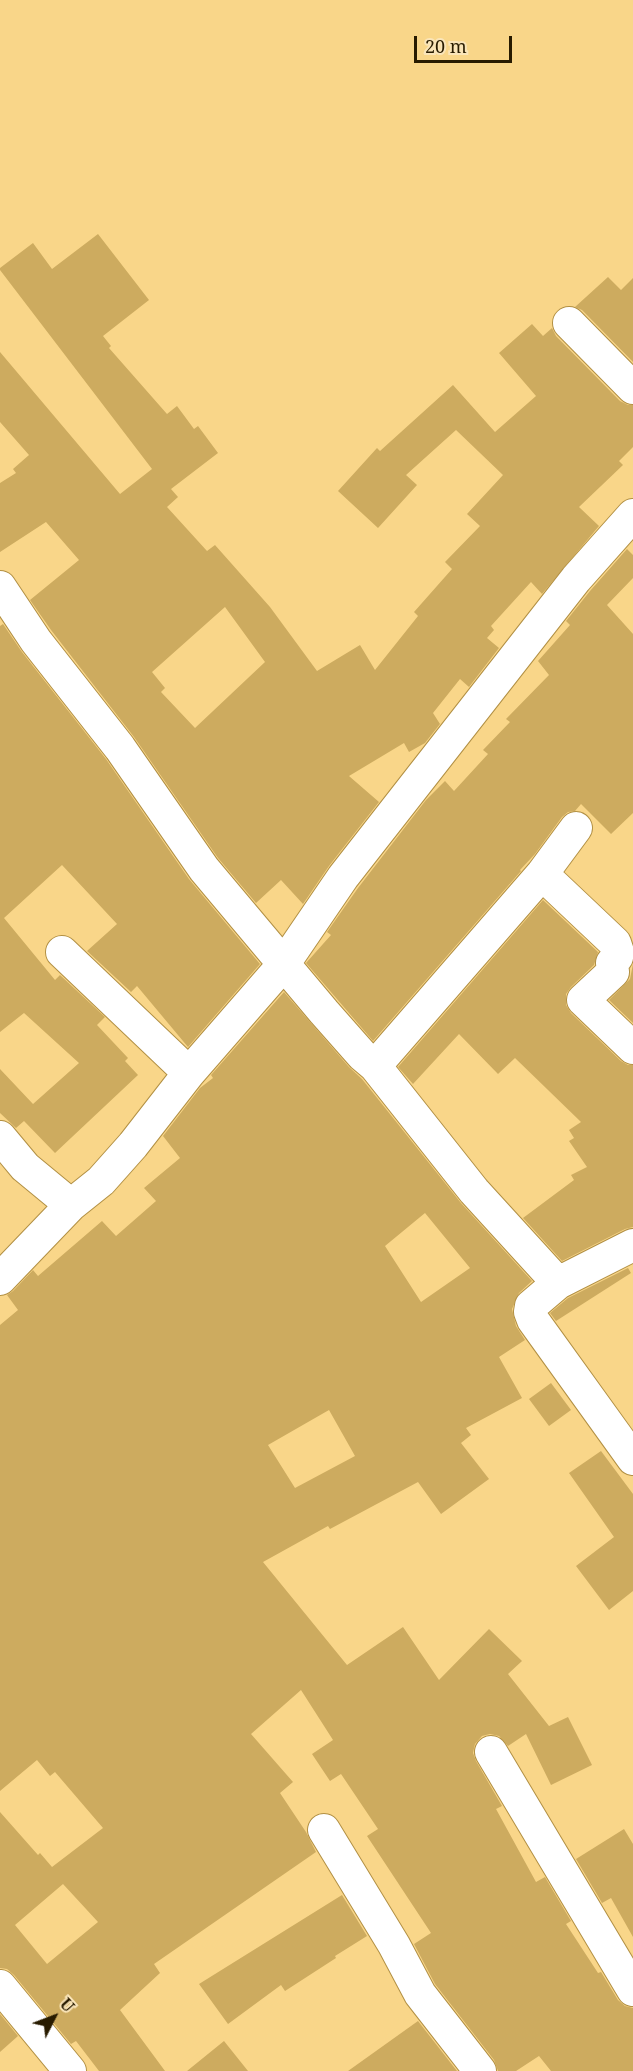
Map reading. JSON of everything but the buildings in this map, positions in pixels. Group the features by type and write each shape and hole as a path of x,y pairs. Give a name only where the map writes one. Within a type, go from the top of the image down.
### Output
{"street":[{"path":"569,323 633,388"},
{"path":"0,1279 71,1205 101,1181 189,1072 283,965 343,877 576,579 633,515"},
{"path":"0,587 36,641 120,747 204,869 283,965 362,1055 375,1066 474,1191 558,1282"},
{"path":"375,1066 542,874 576,828"},
{"path":"542,874 615,943 618,952 612,963 613,972 583,1000 633,1048"},
{"path":"62,952 189,1072"},
{"path":"0,1137 25,1167 71,1205"},
{"path":"633,1245 558,1282 531,1306 530,1312 533,1320 633,1459"},
{"path":"491,1752 633,1990"},
{"path":"324,1830 394,1945 420,1994 480,2071"},
{"path":"0,1986 70,2071"}]}
